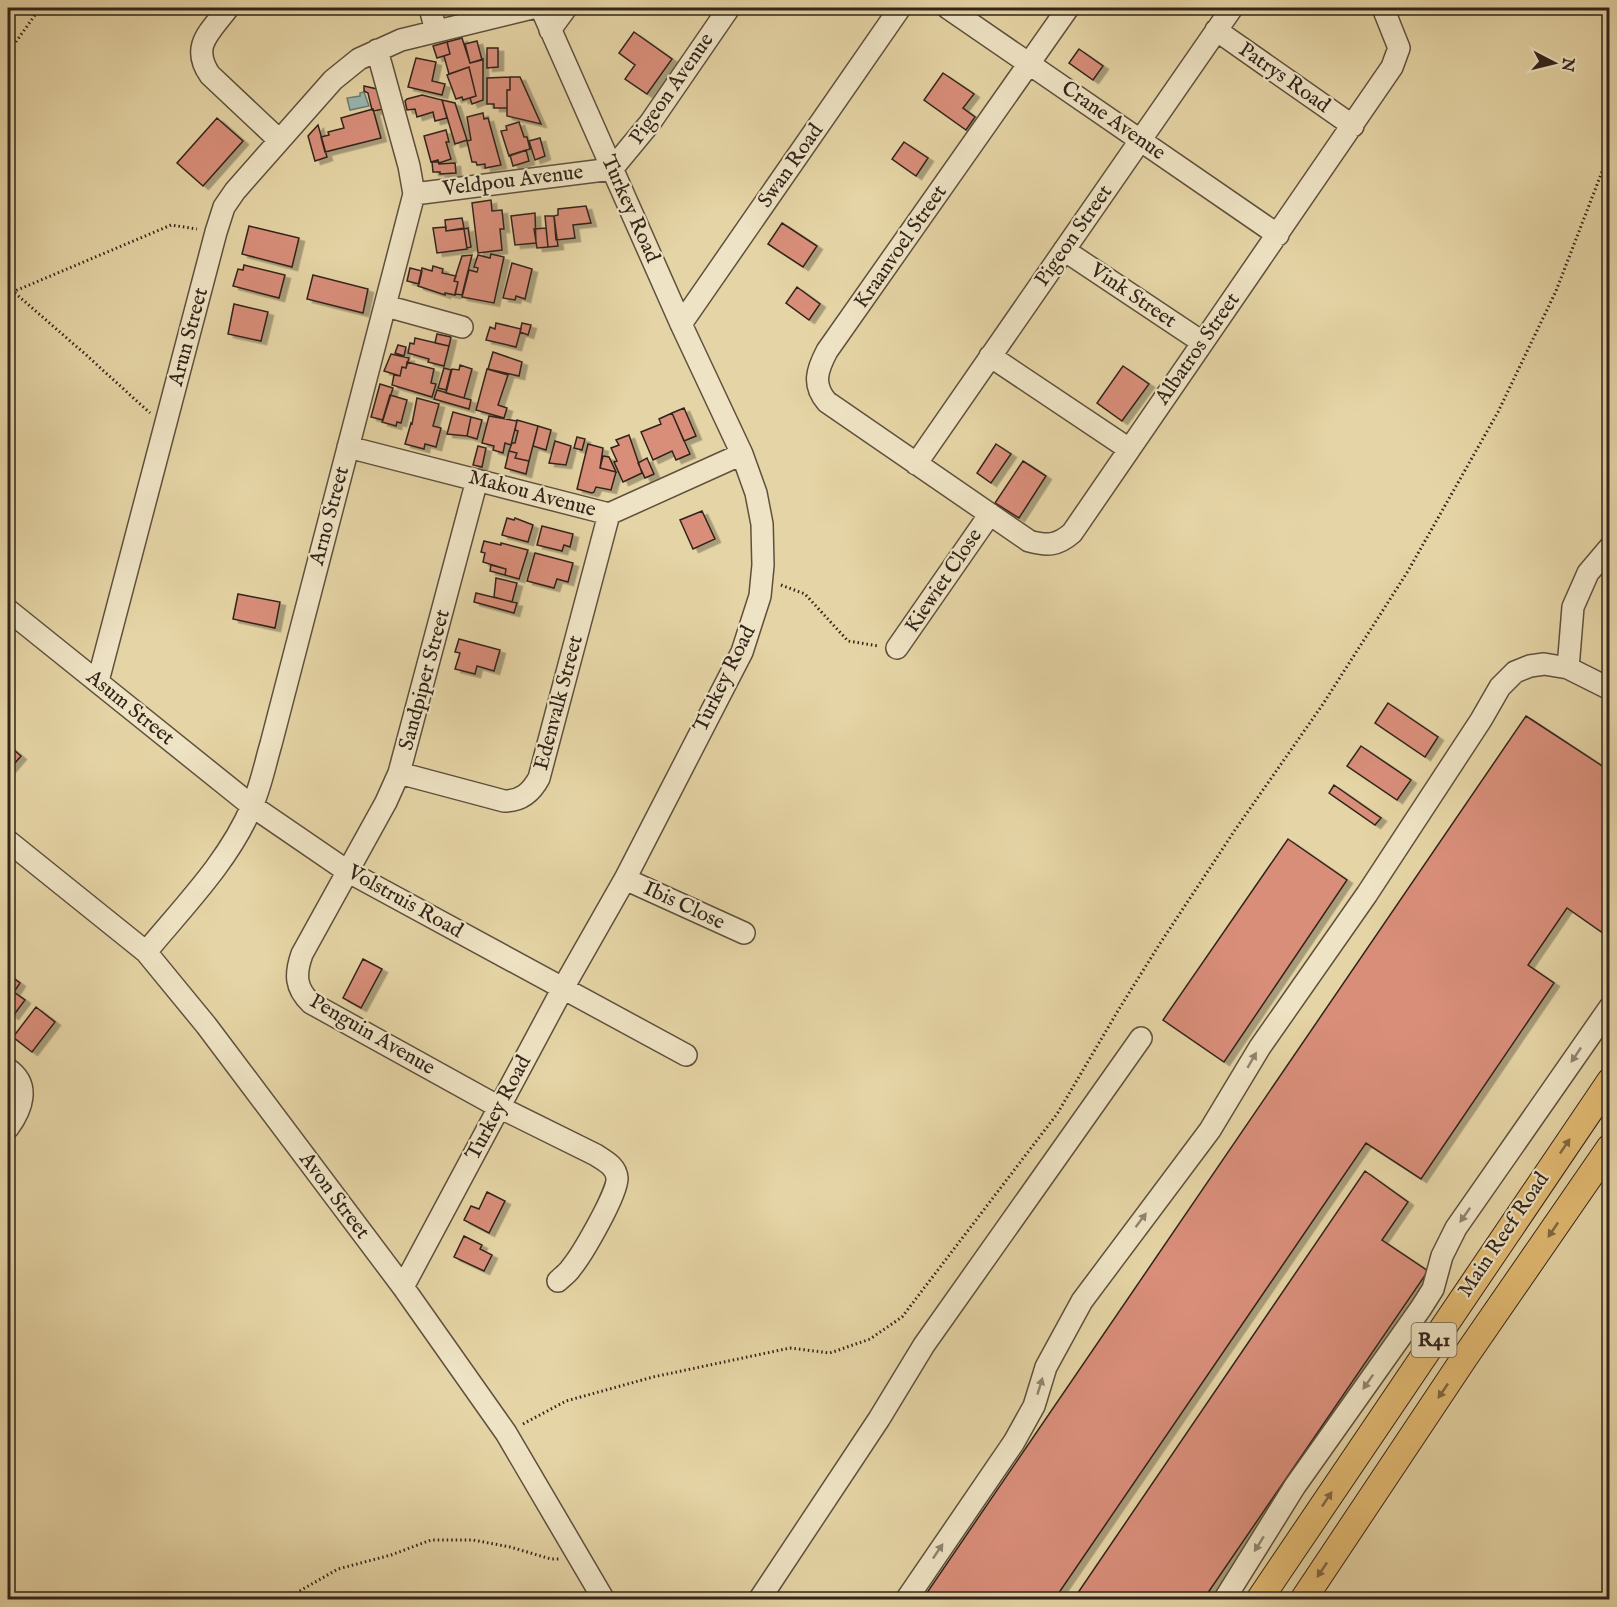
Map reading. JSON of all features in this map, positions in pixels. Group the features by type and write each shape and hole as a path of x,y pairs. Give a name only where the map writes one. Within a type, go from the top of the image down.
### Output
{"main road":[{"name":"Main Reef Road","path":"1259,1599 1610,1081"},
{"name":"Main Reef Road","path":"1303,1599 1610,1147"},
{"path":"1352,1461 1381,1483"}],"street":[{"path":"228,8 203,42 202,64 210,75 279,140"},
{"path":"430,8 436,31"},
{"name":"Arun Street","path":"98,681 216,232 228,199 333,80 359,59 401,40 532,8"},
{"name":"Turkey Road","path":"403,1287 563,988 625,879 742,652 753,622 761,584 762,524 756,493 742,454 681,324 541,8"},
{"path":"550,30 566,8"},
{"name":"Pigeon Avenue","path":"612,169 650,123 729,8"},
{"name":"Swan Road","path":"681,324 900,8"},
{"name":"Crane Avenue","path":"948,8 1278,235"},
{"name":"Kraanvoel Street","path":"916,464 827,402 818,387 817,375 827,351 1068,8"},
{"name":"Pigeon Street","path":"916,464 1232,8"},
{"name":"Albatros Street","path":"916,464 1029,541 1043,545 1054,544 1064,540 1072,533 1353,126 1397,58 1399,48 1383,8"},
{"name":"Patrys Road","path":"1216,30 1353,126"},
{"name":"Arno Street","path":"146,952 205,880 242,826 252,806 271,744 386,306 414,194 409,166 377,50"},
{"name":"Veldpou Avenue","path":"414,194 612,169"},
{"name":"Vink Street","path":"1064,250 1202,342"},
{"path":"386,306 462,327"},
{"path":"990,356 1129,449"},
{"name":"Makou Avenue","path":"348,447 609,514 742,454"},
{"name":"Sandpiper Street","path":"347,871 386,802 399,773 477,480"},
{"name":"Edenvalk Street","path":"399,773 504,801 514,801 534,787 539,778 609,514"},
{"name":"Kiewiet Close","path":"897,648 990,514"},
{"path":"1568,668 1573,608 1588,573 1610,547"},
{"name":"Asum Street","path":"8,610 252,806"},
{"path":"906,1599 1014,1442 1034,1406 1046,1367 1082,1301 1210,1130 1260,1047 1367,894 1481,720 1500,687 1515,672 1544,664 1568,668 1610,689"},
{"name":"Volstruis Road","path":"252,806 347,871 686,1055"},
{"name":"Avon Street","path":"9,844 146,952 206,1026 403,1287 506,1433 604,1599"},
{"name":"Penguin Avenue","path":"347,871 302,954 297,975 303,995 311,1003 499,1107 609,1163 617,1177 607,1208 583,1251 571,1269 558,1281"},
{"name":"Ibis Close","path":"625,879 744,933"},
{"path":"1224,1599 1295,1486 1433,1289 1442,1256 1456,1228 1610,1007"},
{"path":"759,1599 879,1419 924,1345 1141,1038"},
{"path":"8,1069 17,1077 22,1092 19,1110 8,1128"}],"path":[{"path":"8,53 40,8"},
{"path":"506,1433 566,1401 653,1377 790,1348 830,1353 870,1339 902,1317 1057,1114 1159,945 1235,830 1323,704 1408,571 1498,412 1556,291 1610,151"},
{"path":"8,294 171,225 216,232"},
{"path":"8,287 165,427"},
{"path":"761,584 781,585 805,594 848,641 897,648"},
{"path":"284,1599 338,1569 391,1555 431,1540 473,1540 510,1547 550,1559 579,1558"}],"water":[{"path":"364,92 369,106 350,110 347,98 360,96 360,93"}],"building":[{"path":"634,32 672,59 647,94 625,79 635,65 619,53"},
{"path":"462,38 470,63 483,59 483,100 472,104 470,98 476,96 469,67 449,74 444,56 450,54 447,42"},
{"path":"477,41 482,60 470,63 465,44"},
{"path":"447,42 450,54 437,58 433,46"},
{"path":"487,48 498,48 498,67 487,68"},
{"path":"1079,49 1103,66 1093,80 1069,63"},
{"path":"416,58 436,62 432,81 445,84 442,95 408,87"},
{"path":"469,67 476,96 463,100 462,97 456,99 447,75"},
{"path":"943,73 974,94 963,108 975,117 966,130 924,100"},
{"path":"510,77 507,108 494,108 494,104 487,104 487,78"},
{"path":"510,77 520,77 541,124 507,116 507,90 510,90"},
{"path":"364,86 377,89 383,109 372,110"},
{"path":"422,95 442,100 447,118 435,121 433,112 417,117 415,109 407,110 405,101 407,99"},
{"path":"442,100 455,103 467,140 455,144"},
{"path":"373,109 381,138 325,152 321,137 329,135 328,132 344,128 341,118"},
{"path":"483,113 484,119 488,118 501,165 485,168 485,164 477,165 476,162 472,162 467,141 471,140 467,117"},
{"path":"217,118 243,141 203,186 177,163"},
{"path":"519,122 530,149 509,156 501,131 507,130 506,126"},
{"path":"318,125 327,157 315,161 308,136"},
{"path":"446,130 449,142 446,142 451,159 439,163 438,160 431,162 424,136"},
{"path":"540,138 545,156 535,160 529,141"},
{"path":"904,142 928,158 916,176 892,159"},
{"path":"526,150 529,161 513,166 510,155"},
{"path":"432,162 455,163 456,173 433,172"},
{"path":"491,200 492,211 502,210 504,229 500,229 502,250 478,253 472,203"},
{"path":"586,206 591,223 573,225 575,238 556,240 554,216 558,215 558,209"},
{"path":"535,213 536,243 515,245 511,216"},
{"path":"545,216 554,216 558,246 548,247"},
{"path":"462,218 464,228 446,231 445,220"},
{"path":"782,223 817,246 803,267 768,244"},
{"path":"249,226 299,238 292,267 242,254"},
{"path":"446,227 446,231 464,229 467,249 437,253 433,228"},
{"path":"468,228 471,247 467,248 464,229"},
{"path":"546,228 548,247 537,248 534,229"},
{"path":"491,254 504,257 494,303 462,297 469,270 477,272 478,268 474,267 478,255 490,258"},
{"path":"472,255 462,295 455,294 458,282 454,281 462,256"},
{"path":"512,263 532,269 525,299 516,296 515,300 503,298"},
{"path":"244,265 285,275 279,298 233,286 238,269 243,270"},
{"path":"433,266 443,269 442,273 456,276 454,281 458,282 455,295 445,293 445,295 418,286 422,268 432,271"},
{"path":"410,268 422,271 419,284 407,281"},
{"path":"313,275 368,289 363,313 307,299"},
{"path":"797,287 820,304 809,320 786,303"},
{"path":"234,304 268,312 261,341 228,334"},
{"path":"496,323 521,329 516,347 486,340 490,327 495,329"},
{"path":"522,323 531,325 528,335 520,332"},
{"path":"437,334 451,337 449,346 435,343"},
{"path":"415,338 449,346 444,366 408,353 410,343 414,344"},
{"path":"398,345 406,347 404,356 395,353"},
{"path":"493,352 522,362 519,376 488,369"},
{"path":"391,354 409,358 406,368 402,367 400,376 384,371"},
{"path":"407,362 434,369 431,383 436,384 432,397 392,385 394,375 400,376 402,367 406,368"},
{"path":"460,365 472,369 464,398 446,393 452,369 459,370"},
{"path":"1123,366 1149,384 1122,421 1097,403"},
{"path":"444,368 451,370 446,390 438,388"},
{"path":"487,369 508,375 498,405 507,408 504,418 476,410"},
{"path":"380,384 393,388 383,420 371,417"},
{"path":"437,390 471,400 469,409 434,399"},
{"path":"390,395 407,400 401,423 397,422 396,426 382,422"},
{"path":"417,398 439,404 433,426 441,428 436,447 425,444 424,449 405,444"},
{"path":"684,408 696,436 684,441 672,413"},
{"path":"453,412 471,417 467,436 447,434"},
{"path":"672,413 690,454 676,460 672,451 653,460 641,432 661,424 659,419"},
{"path":"489,416 517,421 511,445 505,443 503,453 493,450 494,446 482,443"},
{"path":"471,417 482,420 477,439 467,436"},
{"path":"517,420 538,426 529,461 515,458 517,453 509,451 512,443 515,443 518,431 515,430"},
{"path":"538,426 551,430 546,450 533,446"},
{"path":"629,435 642,473 623,482 614,462 617,461 611,448 619,445 616,440"},
{"path":"577,437 585,439 582,450 574,448"},
{"path":"555,441 571,446 566,465 549,463"},
{"path":"588,444 603,448 600,468 616,472 611,490 596,487 592,493 577,489"},
{"path":"996,444 1011,454 991,483 977,473"},
{"path":"478,446 486,448 482,467 473,465"},
{"path":"509,451 517,453 515,458 529,461 526,474 505,468"},
{"path":"603,456 609,457 616,472 600,468"},
{"path":"647,458 654,474 645,478 638,463"},
{"path":"1023,461 1046,476 1019,518 995,503"},
{"path":"702,511 715,539 693,549 680,520"},
{"path":"507,518 514,520 515,518 533,525 528,542 502,535"},
{"path":"542,526 573,534 570,547 564,545 562,551 537,545"},
{"path":"484,541 528,550 519,579 505,575 506,569 483,562 485,553 481,552"},
{"path":"535,553 573,563 568,582 557,579 554,588 527,581"},
{"path":"491,565 506,569 505,575 490,571"},
{"path":"496,578 517,583 512,602 494,597"},
{"path":"476,593 517,603 514,613 474,602"},
{"path":"238,594 280,602 275,628 233,619"},
{"path":"459,639 500,650 494,671 477,666 475,674 455,669 460,653 455,652"},
{"path":"1388,703 1438,737 1425,757 1375,723"},
{"path":"1526,716 1610,771 1610,938 1567,908 1528,965 1554,983 1421,1179 1366,1143 1054,1600 922,1600"},
{"path":"8,745 21,756 8,771"},
{"path":"1361,746 1411,780 1397,800 1347,766"},
{"path":"1334,785 1381,818 1375,825 1329,793"},
{"path":"1288,839 1347,880 1224,1062 1163,1020"},
{"path":"363,959 382,969 361,1008 343,998"},
{"path":"8,974 20,983 14,992 25,1000 13,1016 8,1011"},
{"path":"36,1007 55,1022 32,1052 13,1037"},
{"path":"1365,1171 1408,1202 1382,1240 1428,1271 1203,1600 1073,1600"},
{"path":"487,1192 505,1201 489,1233 464,1220 471,1206 479,1209"},
{"path":"464,1236 482,1245 480,1249 492,1255 484,1271 454,1257"}]}
